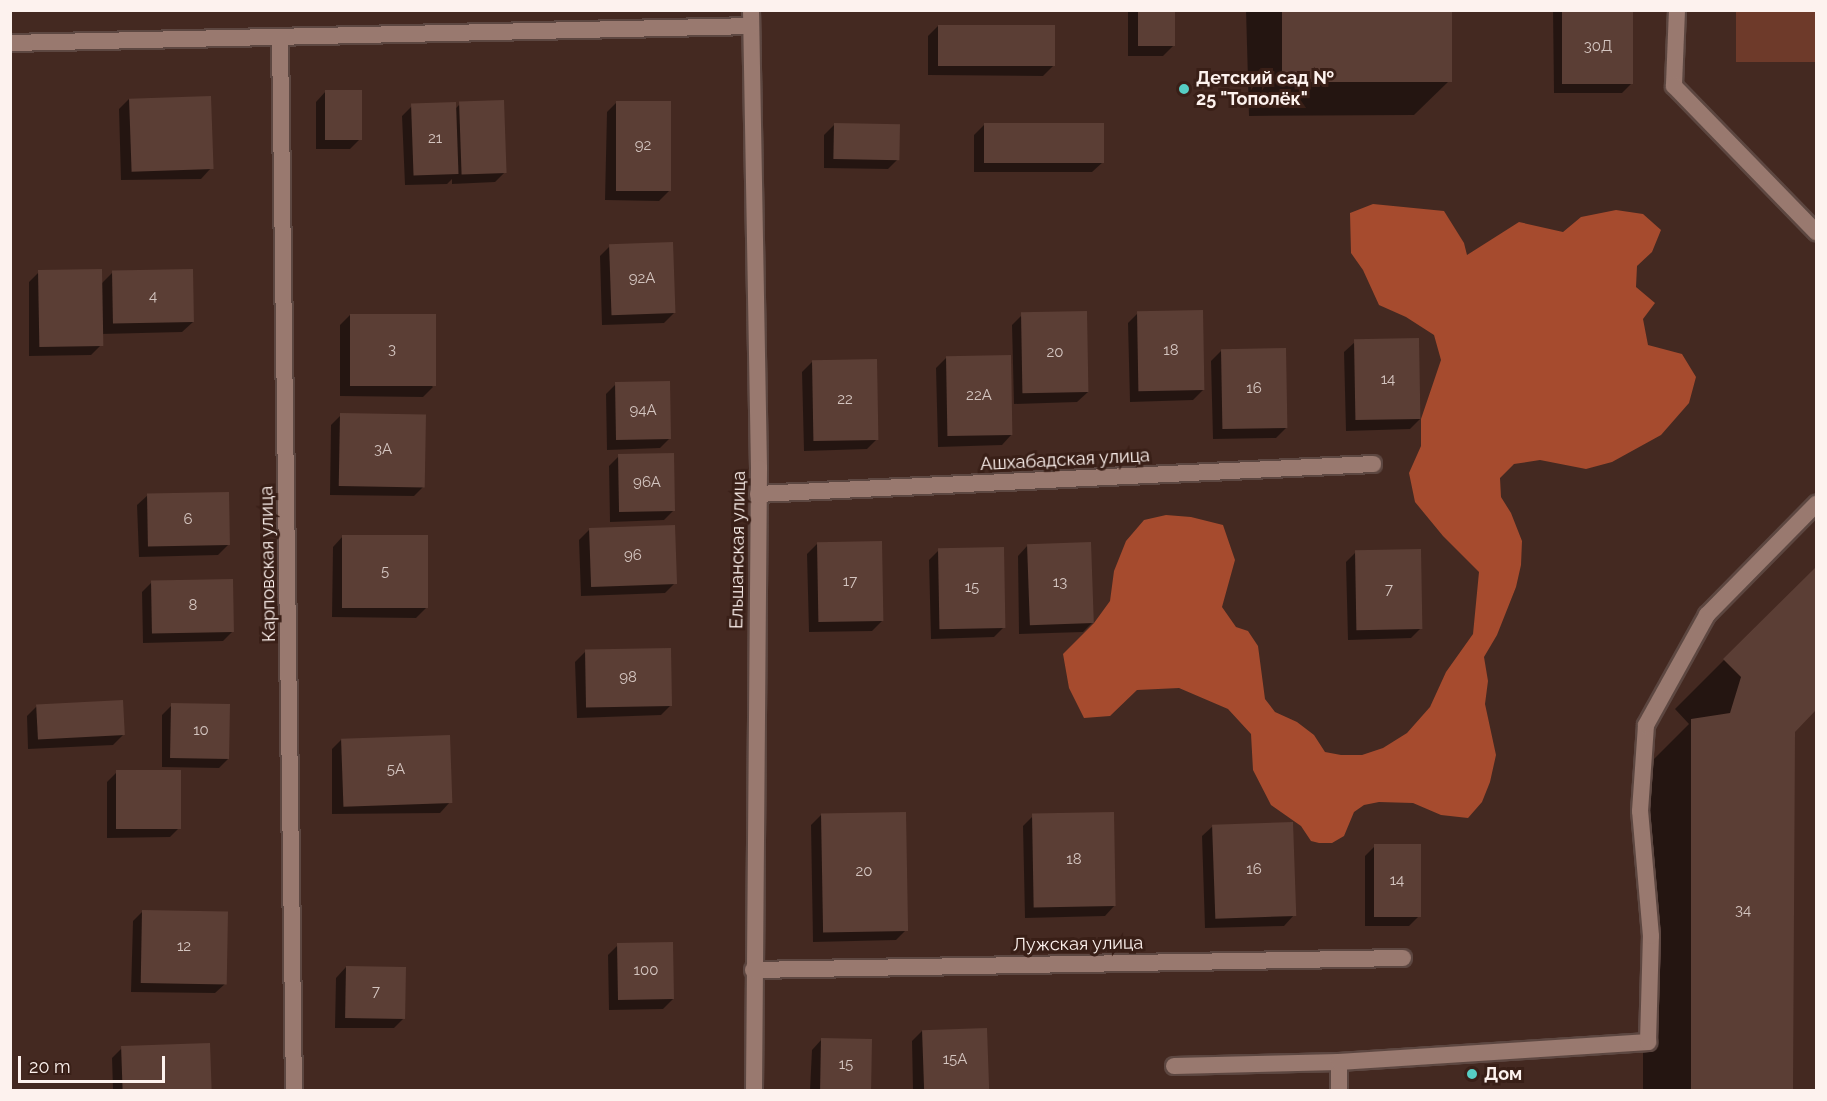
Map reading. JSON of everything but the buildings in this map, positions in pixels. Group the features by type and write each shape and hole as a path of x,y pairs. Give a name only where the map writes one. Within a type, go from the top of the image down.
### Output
{"street":[{"path":"1677,10 1674,86 1816,232"},
{"path":"10,43 280,38 751,18"},
{"name":"Ельшанская улица","path":"751,18 758,494 753,970 754,1090"},
{"name":"Карповская улица","path":"280,38 294,1090"},
{"name":"Ашхабадская улица","path":"758,494 1373,464"},
{"path":"1174,1066 1339,1062 1648,1042 1652,936 1640,812 1646,725 1707,615 1816,504"},
{"name":"Лужская улица","path":"753,970 1403,958"},
{"path":"1339,1062 1339,1090"}],"shaded area":[{"path":"1736,11 1816,11 1816,62 1736,62"},
{"path":"1373,204 1444,211 1464,243 1467,255 1519,222 1563,232 1581,217 1616,210 1643,214 1661,230 1652,252 1637,266 1636,287 1655,303 1643,319 1648,345 1682,354 1696,377 1689,403 1661,435 1612,462 1586,469 1540,460 1514,464 1500,478 1501,497 1511,513 1522,541 1521,565 1516,587 1497,635 1484,657 1488,681 1485,704 1496,755 1490,782 1482,802 1468,818 1441,815 1413,803 1379,802 1364,805 1354,812 1344,836 1332,843 1319,843 1311,841 1301,826 1271,805 1253,770 1251,734 1228,709 1179,688 1137,690 1110,716 1084,718 1069,688 1063,654 1094,623 1110,601 1114,571 1126,541 1144,520 1166,515 1191,517 1223,525 1235,560 1222,607 1236,627 1248,631 1258,646 1265,699 1275,712 1297,722 1314,735 1325,752 1362,755 1383,748 1407,733 1430,707 1446,672 1473,634 1479,572 1443,536 1415,502 1409,473 1421,446 1421,419 1441,360 1434,335 1406,317 1379,305 1363,270 1351,253 1350,213"}],"place":[{"name":"Детский сад № 25 \"Тополёк\"","path":"1184,89"},
{"name":"Дом","path":"1472,1074"}]}
